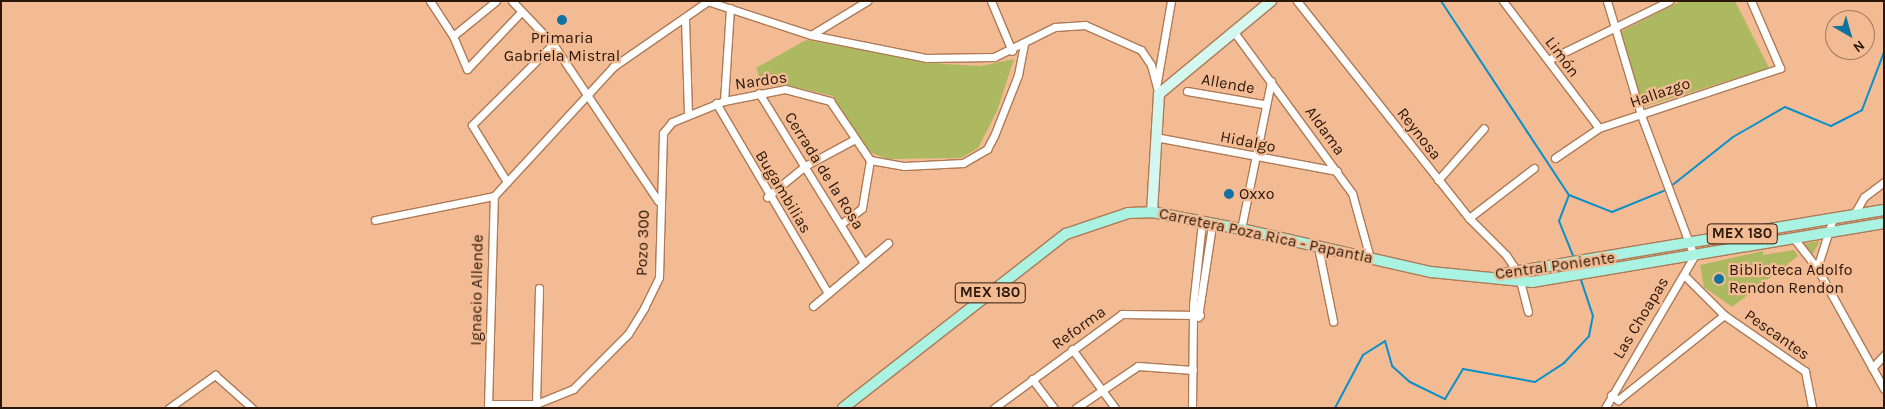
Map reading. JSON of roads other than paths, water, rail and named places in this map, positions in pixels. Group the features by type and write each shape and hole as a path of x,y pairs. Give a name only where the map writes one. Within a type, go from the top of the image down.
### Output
{"main road":[{"name":"Central Poniente","path":"1520,277 1687,243 1852,218 1884,210"},
{"name":"Carretera Poza Rica - Papantla","path":"843,408 1066,234 1100,219 1152,212 1241,229 1431,272 1480,276"},
{"name":"Central Poniente","path":"1480,276 1520,277 1556,281 1694,256 1796,241 1884,223"}],"street":[{"path":"430,1 453,36 467,69 521,12"},
{"path":"453,36 496,1"},
{"path":"512,1 554,44 658,201"},
{"path":"375,220 494,196 586,93 613,67 708,1 811,35 926,58 968,59 1012,51 1055,26 1085,25 1141,50 1158,89"},
{"path":"811,35 868,1"},
{"path":"991,1 1012,51"},
{"path":"1152,212 1158,89 1172,1"},
{"path":"1158,89 1234,32 1271,1"},
{"name":"Reynosa","path":"1297,1 1468,218 1520,277"},
{"name":"Limón","path":"1503,1 1599,128"},
{"path":"1607,1 1641,115 1687,243 1694,256"},
{"path":"1548,60 1669,1"},
{"name":"Hallazgo","path":"1555,158 1599,128 1780,68 1753,2"},
{"path":"724,101 730,8"},
{"path":"685,18 688,112"},
{"name":"Aldama","path":"1234,32 1352,194 1370,258"},
{"path":"507,182 472,125 554,44"},
{"path":"767,197 805,166 853,140 870,160 904,166 964,163 977,157 994,136 1018,75 1024,45"},
{"path":"1241,229 1263,104 1270,81"},
{"name":"Nardos","path":"716,103 785,89 811,93 830,101 853,140"},
{"name":"Allende","path":"1187,91 1263,104"},
{"name":"Cerrada de la Rosa","path":"759,93 864,263"},
{"name":"Pozo 300","path":"488,406 536,404 573,389 628,334 644,308 659,276 658,201 663,133 688,112 716,103"},
{"name":"Bugambilias","path":"716,103 767,197 828,293"},
{"path":"1438,180 1484,128"},
{"name":"Hidalgo","path":"1155,137 1254,158 1337,171"},
{"path":"841,224 862,208 870,160"},
{"path":"1468,218 1534,168"},
{"path":"1852,218 1864,196 1884,182"},
{"name":"Ignacio Allende","path":"488,406 494,196"},
{"path":"1817,268 1831,234 1832,221"},
{"path":"1192,408 1197,317 1196,272 1207,223"},
{"path":"1197,317 1207,274 1207,223"},
{"path":"1796,241 1817,268 1884,389"},
{"path":"813,306 888,243"},
{"path":"1318,247 1333,321"},
{"name":"Las Choapas","path":"1605,408 1694,256"},
{"path":"1196,272 1207,274"},
{"name":"Pescantes","path":"1684,275 1724,315 1805,371 1812,408"},
{"path":"1520,277 1528,312"},
{"path":"536,404 539,288"},
{"name":"Reforma","path":"994,408 1122,314 1197,317"},
{"path":"1611,395 1618,400 1724,315"},
{"path":"1072,349 1104,389 1115,408"},
{"path":"1872,368 1883,359"},
{"path":"1076,408 1138,366 1193,370"},
{"path":"169,408 215,375 252,408"},
{"path":"1032,380 1054,408"}],"waterway":[{"path":"1441,1 1569,195 1612,212 1666,190"},
{"path":"1670,187 1733,137 1785,107 1831,126 1862,110 1884,52"},
{"path":"1569,195 1559,221 1574,258"},
{"path":"1335,408 1363,355 1385,341 1392,366 1410,382 1445,399 1463,369 1535,382 1564,363 1589,336 1593,316 1580,277"}],"place":[{"name":"Primaria Gabriela Mistral","path":"562,20"},
{"name":"Oxxo","path":"1229,194"},
{"name":"Biblioteca Adolfo Rendon Rendon","path":"1719,279"}]}
